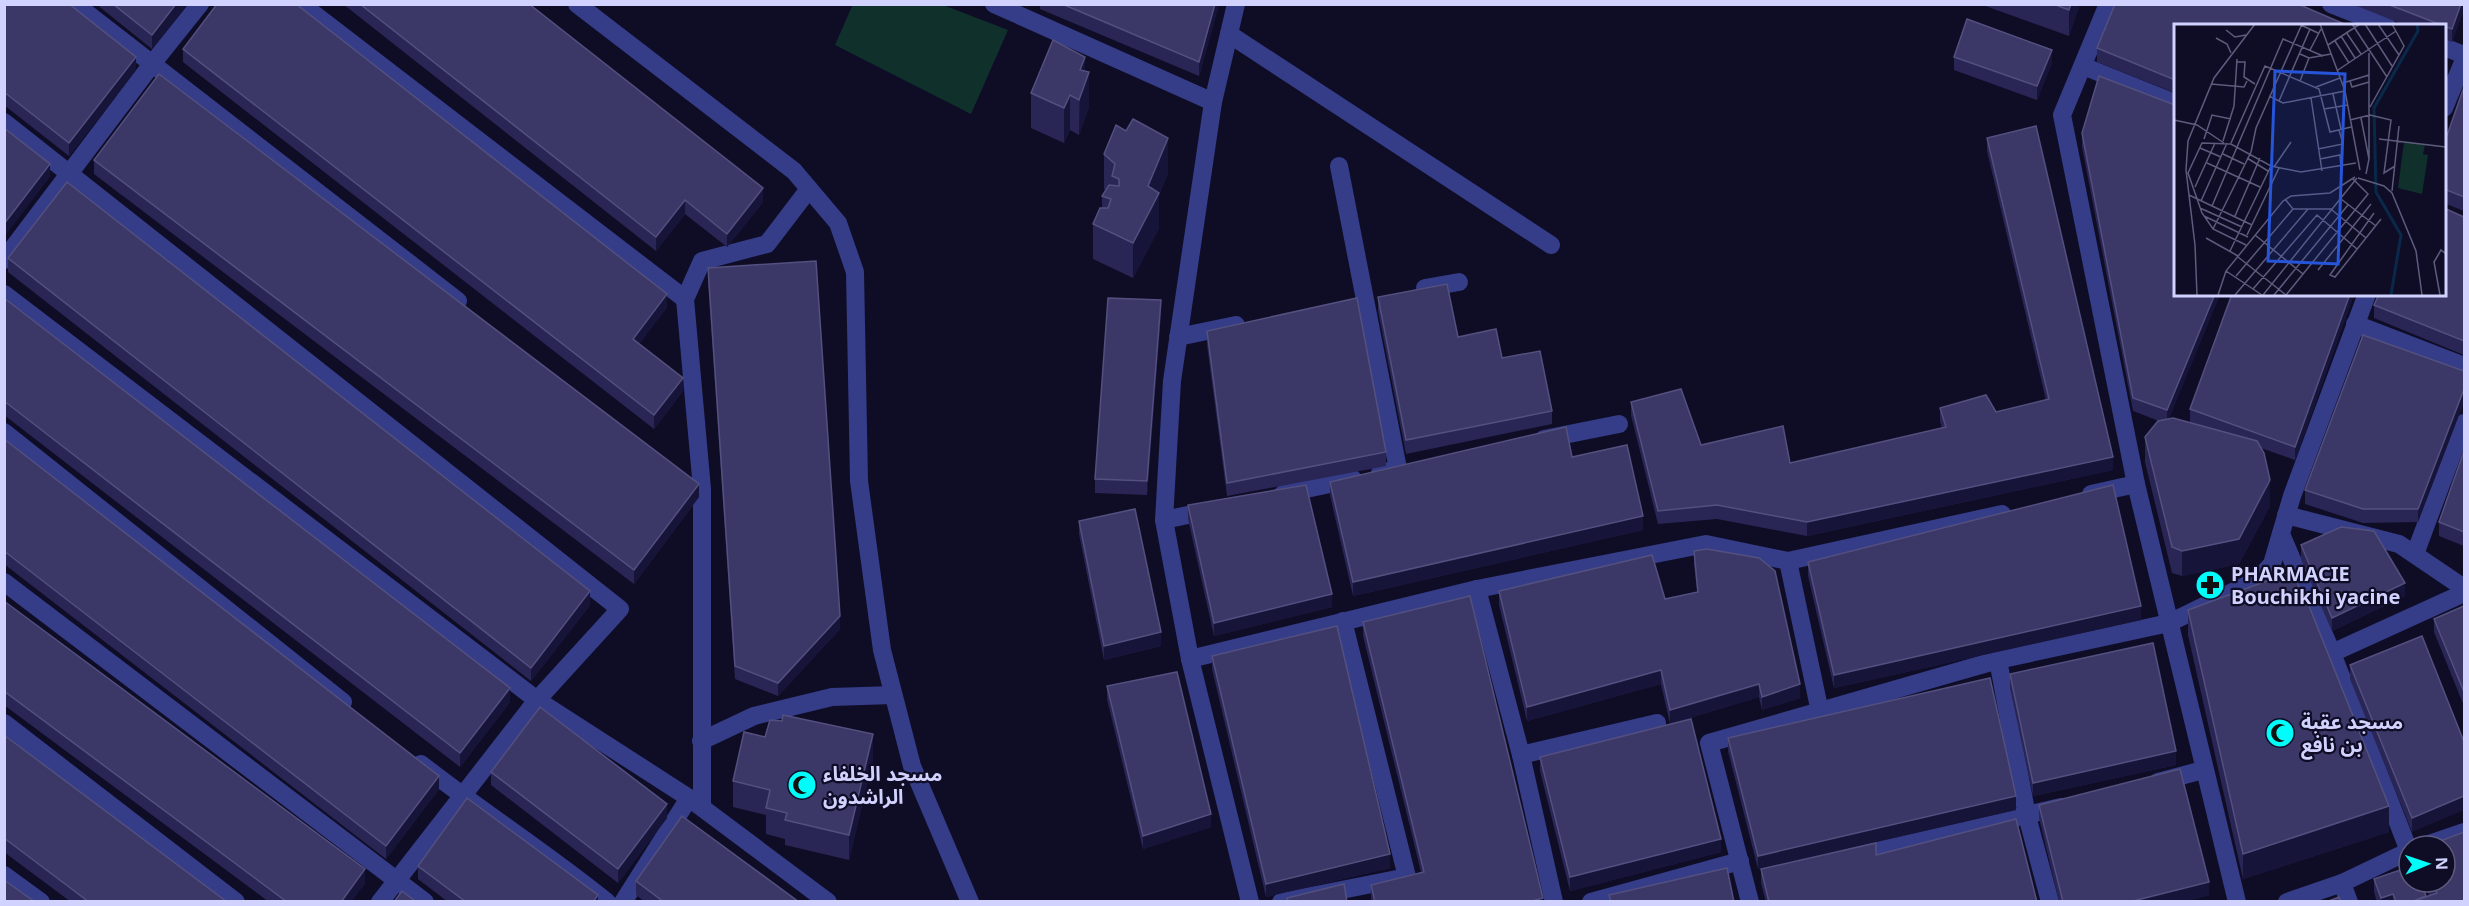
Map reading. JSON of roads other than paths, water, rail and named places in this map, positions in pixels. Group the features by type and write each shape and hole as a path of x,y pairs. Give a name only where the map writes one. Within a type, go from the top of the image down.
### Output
{"street":[{"path":"75,4 474,313"},
{"path":"4,260 200,4"},
{"path":"301,4 685,299"},
{"path":"577,4 795,171 838,223 855,272 858,482 882,650 912,766 970,902"},
{"path":"994,4 1213,102"},
{"path":"1236,4 1213,102 1178,337 1172,381 1164,520 1190,660 1250,902"},
{"path":"2108,4 2062,115 2136,484 2203,770 2237,902"},
{"path":"2331,4 2382,24"},
{"path":"1229,34 1551,245"},
{"path":"2445,47 2464,55"},
{"path":"2445,106 2464,60"},
{"path":"2083,66 2174,103"},
{"path":"4,122 620,609 537,700 380,902"},
{"path":"1339,166 1371,299 1398,469"},
{"path":"624,902 696,803 700,741 702,489 685,299 702,261 767,244 809,189"},
{"path":"1412,291 1459,282"},
{"path":"4,294 537,700 696,803 828,902"},
{"path":"1750,902 1708,743 1998,660 2169,623 2259,579 2272,564 2286,515 2366,296"},
{"path":"1342,305 1371,299"},
{"path":"1178,337 1249,323"},
{"path":"2355,324 2464,366"},
{"path":"2415,554 2464,423"},
{"path":"1526,443 1619,424"},
{"path":"4,432 359,714"},
{"path":"1269,498 1421,465"},
{"path":"683,474 702,489"},
{"path":"2078,497 2136,484"},
{"path":"1164,520 1234,505"},
{"path":"1190,660 1477,589 1706,544 1788,561 2020,510"},
{"path":"2286,515 2399,544 2464,588"},
{"path":"2281,534 2332,653 2402,834"},
{"path":"1788,561 1820,712"},
{"path":"4,582 425,902"},
{"path":"1477,589 1521,755 1554,902"},
{"path":"2332,653 2464,592"},
{"path":"1281,902 1407,877 1343,621"},
{"path":"1998,660 2027,816 2050,902"},
{"path":"700,741 754,716 832,697 893,695"},
{"path":"4,723 236,902"},
{"path":"1521,755 1657,723"},
{"path":"405,751 461,795 552,858 607,902"},
{"path":"2137,787 2203,770"},
{"path":"1835,858 2082,802"},
{"path":"2287,902 2342,883 2397,857"},
{"path":"1592,902 1742,870 1767,873"},
{"path":"4,876 40,902"},
{"path":"2342,883 2349,902"}],"place":[{"name":"PHARMACIE Bouchikhi yacine","path":"2210,585"},
{"name":"مسجد عقبة بن نافع","path":"2280,733"},
{"name":"مسجد الخلفاء الراشدون","path":"802,785"}]}
